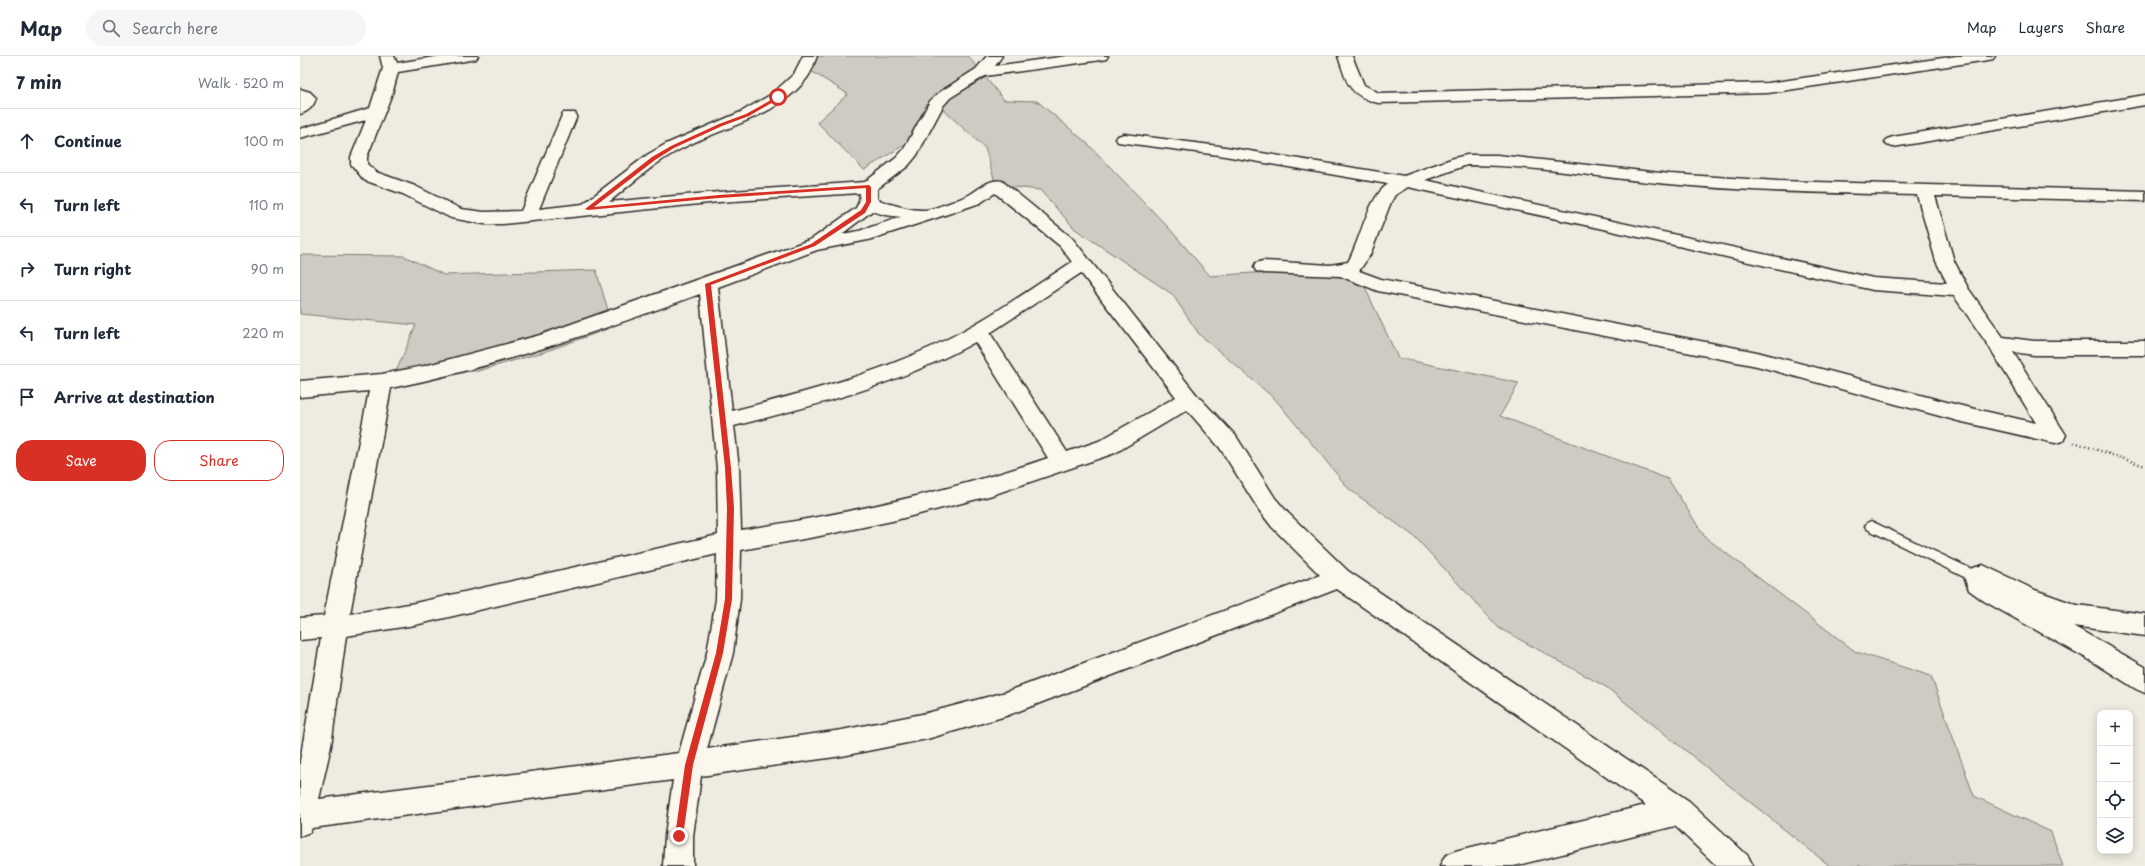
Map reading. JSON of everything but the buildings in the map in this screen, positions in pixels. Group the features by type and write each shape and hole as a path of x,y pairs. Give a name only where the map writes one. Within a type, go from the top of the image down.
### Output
{"street":[{"path":"471,56 389,62 385,91 359,157 359,164 363,170 370,176 409,190 457,214 484,218 719,197 869,194 885,210 914,215 930,214"},
{"path":"588,209 648,163 672,147 747,115 778,97 801,76 810,56"},
{"path":"813,245 863,211 869,194 902,162 911,150 936,104 945,95 981,72 995,56"},
{"path":"981,72 1071,57 1102,56"},
{"path":"1345,56 1357,89 1364,95 1378,98 1768,88 1988,56"},
{"path":"300,94 306,95 308,98 307,102 300,109"},
{"path":"1893,142 2145,100"},
{"path":"301,135 377,111"},
{"path":"528,215 569,116"},
{"path":"1124,139 1277,158 1408,181 1873,284 1925,289 1960,290"},
{"path":"1263,267 1344,270 1354,266 1362,255 1382,202 1388,192 1396,186 1454,162 1480,159 1670,179 1888,190 1924,189 2145,196"},
{"path":"300,389 382,382 428,374 475,363 548,340 708,284 813,245 862,236 974,199 996,185 1066,242 1189,399 1228,442 1267,504 1280,520 1339,578 1679,811 1738,866"},
{"path":"1924,189 1945,261 1960,290 1997,343 2055,435"},
{"path":"723,421 836,391 894,371 931,356 978,331 1083,263"},
{"path":"1344,270 1351,275 1378,285 1757,359 1958,413 2055,435"},
{"path":"678,866 679,836 689,765 720,653 726,624 730,571 728,542 730,508 723,421 708,284"},
{"path":"978,331 1063,463"},
{"path":"1997,343 2034,348 2145,348"},
{"path":"382,382 378,395 335,626 317,746 300,818 842,743 926,726 1006,704 1339,578"},
{"path":"300,630 362,624 415,614 728,542 815,528 892,512 989,487 1063,463 1126,438 1189,399"},
{"path":"2145,624 2077,616 2026,597 1983,575 1976,577 1978,582 1993,594 2104,654 2145,681"},
{"path":"1455,866 1679,811"}],"lane":[{"path":"1870,526 1976,577"}],"path":[{"path":"2055,435 2145,466"}],"shaded area":[{"path":"810,56 968,56 1004,100 1037,101 1087,143 1168,227 1210,276 1355,266 1398,358 1519,383 1500,416 1668,479 1705,537 1856,652 1931,676 1974,796 2051,832 2063,866 1830,866 1606,687 1499,628 1415,537 1349,489 1275,399 1199,334 1172,294 1075,229 1040,190 996,185 985,148 937,104 920,135 864,170 817,122 848,94 806,68"},
{"path":"300,255 404,256 444,275 596,270 613,327 547,351 478,371 395,374 416,325 300,314"}],"route":[{"path":"679,836 689,765 708,699 726,624 730,571 728,542 730,508 728,468 708,284 813,245 863,211 868,202 869,187 719,197 588,209 653,158 672,147 747,115 778,97"}]}
